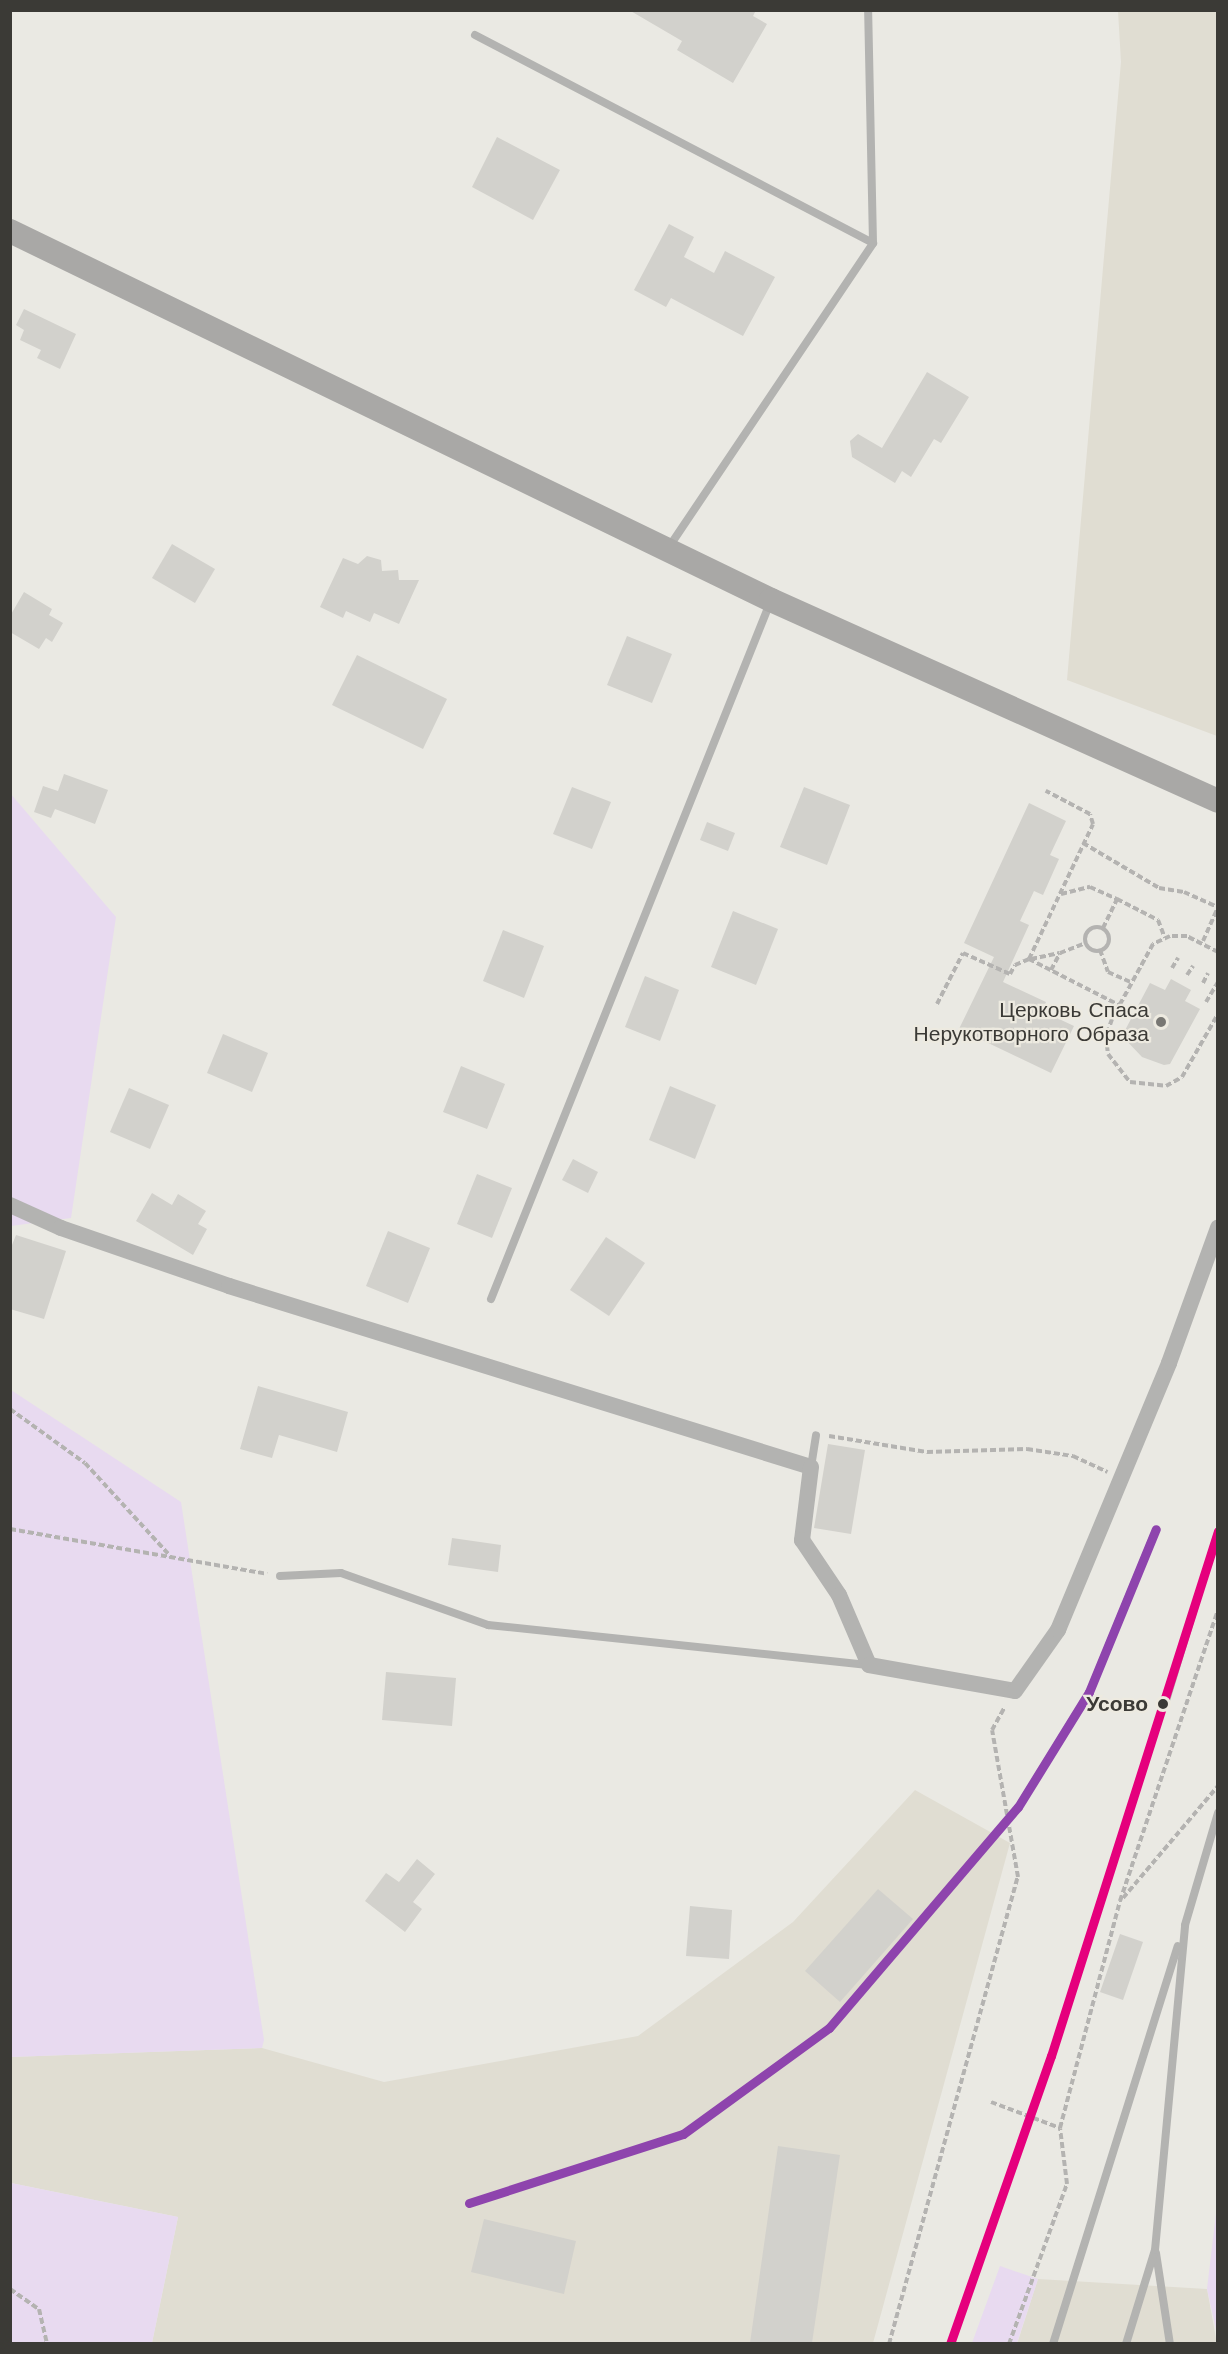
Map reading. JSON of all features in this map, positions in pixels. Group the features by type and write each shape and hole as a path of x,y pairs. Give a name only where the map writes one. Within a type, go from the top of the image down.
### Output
{"street":[{"path":"10,231 771,600 1218,801"},
{"path":"10,1205 61,1228 230,1286 811,1467 802,1540 840,1595 869,1665 1015,1691 1058,1630 1118,1477 1169,1363 1218,1228"}],"lane":[{"path":"667,550 873,243 868,10"},
{"path":"475,35 873,243"},
{"path":"491,1299 771,600"},
{"path":"811,1467 816,1435"},
{"path":"280,1576 341,1573 488,1625 869,1665"},
{"path":"1053,2343 1218,1813"},
{"path":"1126,2343 1155,2250 1185,1925"},
{"path":"1155,2250 1170,2343"}],"path":[{"path":"1029,959 1093,824 1090,814 1046,791"},
{"path":"1083,843 1160,888 1184,892 1218,908 1203,941"},
{"path":"1060,894 1090,887 1158,920 1165,939"},
{"path":"1100,950 1108,940 1103,928 1117,899"},
{"path":"1086,943 1090,929 1103,928"},
{"path":"1218,952 1203,941 1187,936 1165,939 1142,958 1106,1036 1108,1054 1116,1070 1148,1087 1182,1077 1218,1014"},
{"path":"937,1004 963,953 1010,974 1015,965 1029,959 1060,953 1086,943 1100,950 1108,972 1130,982"},
{"path":"1051,970 1060,953"},
{"path":"1172,968 1178,958"},
{"path":"1029,959 1119,1005"},
{"path":"1187,975 1193,966"},
{"path":"1203,983 1208,973"},
{"path":"1206,1002 1218,982"},
{"path":"10,1409 85,1463 171,1557"},
{"path":"816,1435 927,1452 1027,1449 1073,1456 1118,1477"},
{"path":"10,1529 280,1576"},
{"path":"1009,2343 1067,2184 1060,2128 1120,1901 1218,1610"},
{"path":"890,2343 1018,1877 992,1730 1015,1691"},
{"path":"1120,1901 1218,1786"},
{"path":"991,2102 1060,2128"},
{"path":"10,2289 39,2309 47,2343"}],"shaded area":[{"path":"1118,11 1217,11 1217,736 1067,680 1121,62"},
{"path":"10,793 116,917 71,1218 11,1226"},
{"path":"11,1390 181,1502 264,2040 262,2048 11,2057"},
{"path":"915,1790 1010,1843 873,2343 152,2343 178,2217 11,2183 10,2057 262,2048 384,2082 638,2036 793,1922"},
{"path":"11,2183 178,2217 152,2343 11,2343"},
{"path":"1217,2205 1218,2334 1207,2289"},
{"path":"1000,2266 1038,2279 1017,2343 972,2343"},
{"path":"1038,2279 1207,2289 1217,2344 1017,2344"}],"building":[{"path":"629,10 756,10 753,16 767,24 733,83 677,50 682,41"},
{"path":"497,137 560,170 533,220 472,187"},
{"path":"669,224 694,237 684,257 714,273 725,251 775,277 743,336 671,298 666,307 634,290"},
{"path":"24,309 76,334 60,369 37,358 41,350 20,340 24,330 16,325"},
{"path":"927,372 969,397 941,443 934,439 911,477 902,471 895,483 852,457 850,441 858,434 882,448"},
{"path":"172,544 215,569 195,603 152,578"},
{"path":"367,556 381,560 382,571 398,570 399,580 419,580 399,624 374,613 370,622 346,611 343,618 320,607 343,558 358,564"},
{"path":"24,592 52,609 49,615 63,623 52,642 46,638 39,649 10,632 10,616"},
{"path":"627,636 672,654 652,703 607,685"},
{"path":"357,655 447,699 423,749 332,705"},
{"path":"64,774 108,790 95,824 55,809 51,818 34,812 43,786 58,791"},
{"path":"572,787 611,802 592,849 553,834"},
{"path":"804,787 850,805 827,865 780,847"},
{"path":"1029,803 1066,821 1050,855 1059,859 1043,895 1034,891 1020,921 1029,925 1003,982 1046,1002 1042,1011 1074,1026 1051,1073 959,1029 994,957 964,943"},
{"path":"707,822 735,833 728,851 700,840"},
{"path":"733,911 778,929 756,985 711,967"},
{"path":"503,930 544,946 524,998 483,981"},
{"path":"645,976 679,990 660,1041 625,1027"},
{"name":"Церковь Спаса Нерукотворного Образа","path":"1171,979 1191,990 1185,1001 1200,1009 1170,1064 1164,1065 1142,1057 1122,1036 1150,983 1165,990"},
{"path":"223,1034 268,1053 252,1092 207,1073"},
{"path":"461,1066 505,1084 487,1129 443,1112"},
{"path":"670,1086 716,1105 695,1159 649,1140"},
{"path":"129,1088 169,1105 150,1149 110,1132"},
{"path":"573,1159 598,1172 588,1193 562,1180"},
{"path":"477,1174 512,1188 492,1238 457,1224"},
{"path":"152,1193 172,1205 178,1194 206,1211 198,1224 207,1229 193,1255 136,1221"},
{"path":"388,1231 430,1248 408,1303 366,1286"},
{"path":"16,1235 66,1251 44,1319 10,1309 10,1250"},
{"path":"606,1237 645,1263 609,1316 570,1290"},
{"path":"258,1386 348,1412 337,1452 279,1435 272,1458 240,1449"},
{"path":"828,1444 865,1450 851,1534 814,1528"},
{"path":"452,1538 501,1545 498,1572 448,1565"},
{"path":"386,1672 456,1678 452,1726 382,1720"},
{"path":"417,1859 435,1874 413,1902 422,1909 405,1932 365,1901 386,1873 399,1882"},
{"path":"878,1889 913,1919 840,2002 805,1971"},
{"path":"690,1906 732,1910 729,1959 686,1956"},
{"path":"1120,1934 1143,1942 1123,2000 1100,1992"},
{"path":"778,2146 840,2155 812,2343 750,2343"},
{"path":"484,2219 576,2241 564,2294 471,2272"}],"railway":[{"path":"469,2203 683,2134 829,2028 1018,1807 1089,1692 1156,1529"},
{"path":"1165,1705 1218,1531"}],"transit line":[{"path":"469,2203 683,2134 829,2028 1018,1807 1089,1692 1156,1529"},
{"path":"950,2344 1051,2056 1218,1531"}],"place":[{"name":"Церковь Спаса Нерукотворного Образа","path":"1161,1022"},
{"name":"Усово","path":"1163,1704"}]}
